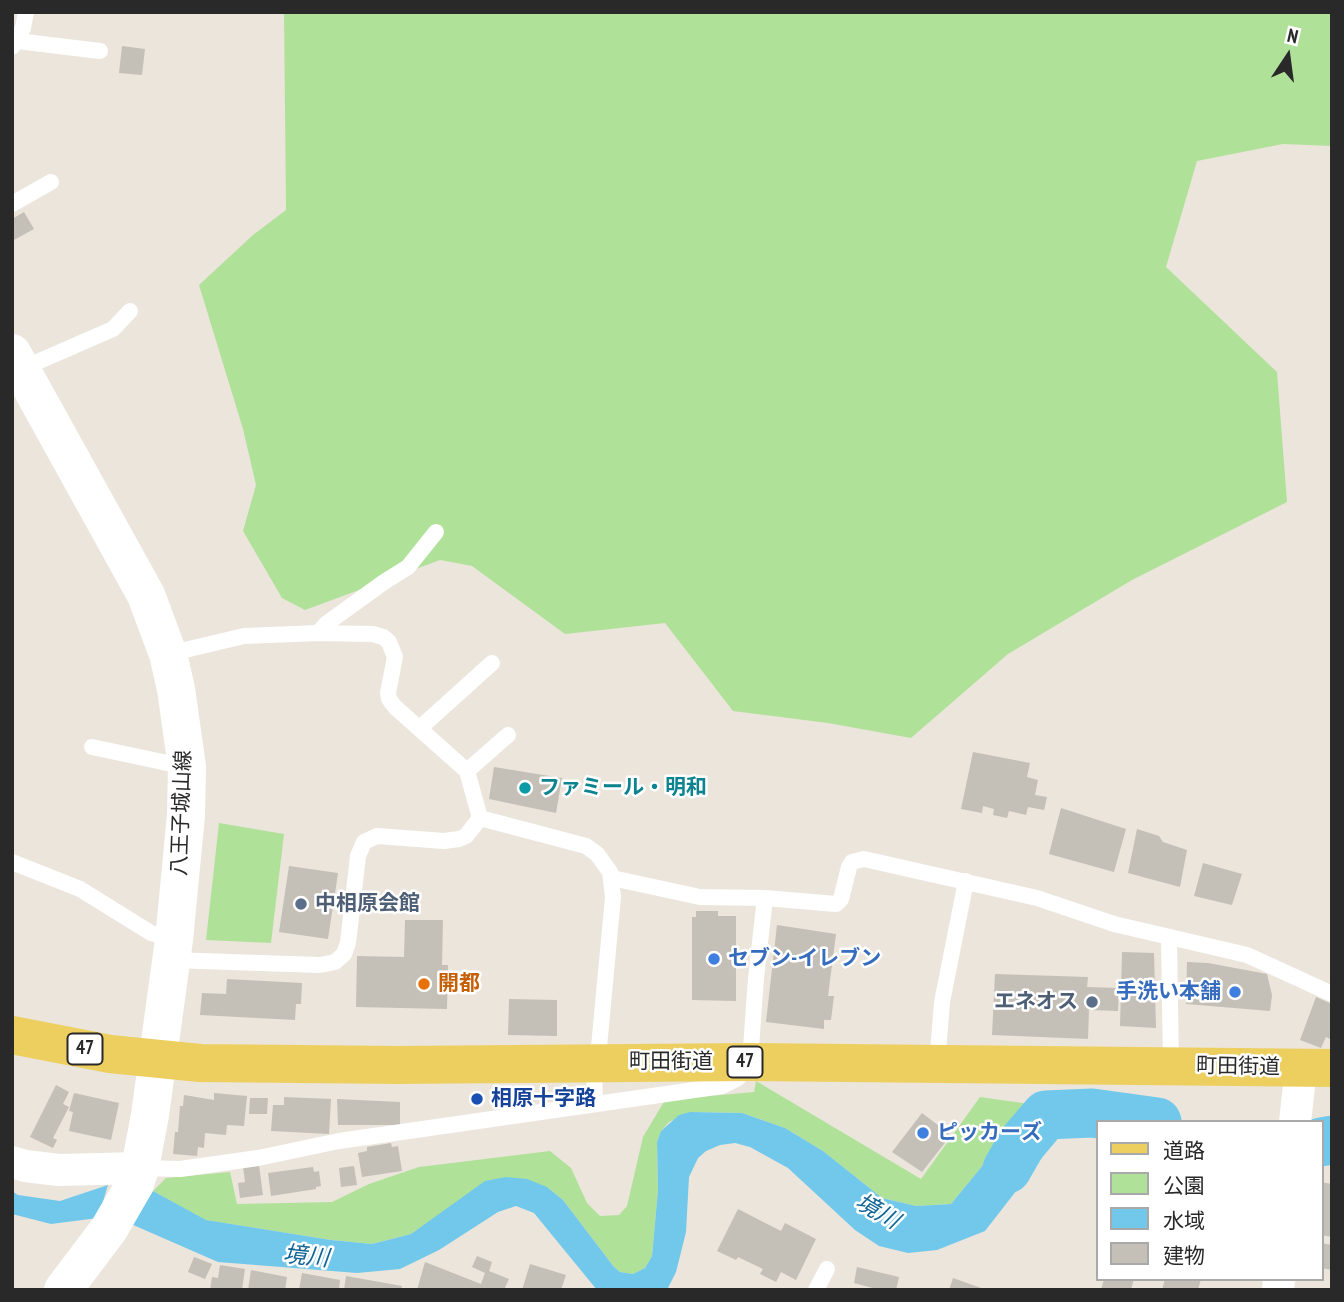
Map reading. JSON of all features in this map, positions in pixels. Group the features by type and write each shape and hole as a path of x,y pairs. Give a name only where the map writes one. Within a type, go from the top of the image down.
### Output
{"main road":[{"name":"八王子城山線","path":"16,364 146,595 168,654 176,689 187,767 184,836 158,1059 137,1176"},
{"name":"町田街道","path":"12,1035 110,1054 200,1063 372,1065 750,1062 1316,1068"},
{"path":"75,1286 137,1176"}],"street":[{"path":"1295,1119 1316,1068"},
{"path":"12,1162 59,1170 137,1176"}],"lane":[{"path":"26,12 23,28 15,44 100,51"},
{"path":"12,204 51,182"},
{"path":"16,364 113,329 130,311"},
{"path":"318,633 326,624 408,567 436,532"},
{"path":"168,654 244,636 318,633 373,634 383,637 389,642 395,657 389,699 467,771 481,818"},
{"path":"419,728 492,663"},
{"path":"467,771 508,735"},
{"path":"92,747 187,767"},
{"path":"12,862 80,889 151,933 172,950 320,965 335,962 344,954 348,943 359,856 364,842 377,836 444,841 459,839 466,836 481,818"},
{"path":"481,818 586,846 597,854 612,878 614,897 599,1047 594,1063 595,1104"},
{"path":"612,878 700,897 765,898 836,904 841,899 852,862 864,859 1037,898 1114,924 1258,959 1330,989"},
{"path":"937,1065 942,1002 966,881"},
{"path":"137,1176 245,1160 339,1141 722,1086 738,1078 750,1062 765,898"},
{"path":"1169,938 1171,1066"},
{"path":"816,1290 827,1269"}],"green space":[{"path":"284,12 1332,12 1332,146 1283,144 1197,161 1166,267 1277,372 1287,502 1132,580 1008,654 911,738 828,723 733,711 665,623 565,634 472,566 440,560 305,610 282,598 243,531 256,485 243,429 199,285 253,235 286,210"},
{"path":"219,823 284,834 271,943 206,940"},
{"path":"756,1081 921,1179 980,1097 1037,1105 1011,1131 951,1204 916,1206 882,1198 823,1151 785,1128 742,1113 690,1112 669,1122 661,1131 657,1142 658,1190 652,1256 645,1268 633,1274 620,1272 614,1267 563,1200 547,1187 445,1211 411,1234 372,1244 205,1220 153,1191 166,1178 230,1172 237,1204 332,1202 369,1184 419,1167 550,1151 571,1168 587,1203 600,1216 619,1215 627,1206 643,1137 665,1100 754,1092"}],"water":[{"path":"1037,1105 1062,1132 985,1231 937,1250 908,1253 879,1246 855,1230 788,1168 750,1147 735,1143 706,1151 698,1158 689,1177 686,1232 676,1272 667,1290 597,1290 534,1213 516,1206 498,1212 439,1250 400,1269 357,1273 218,1262 131,1224 153,1191 206,1220 372,1244 411,1234 485,1181 506,1177 527,1179 547,1187 563,1200 614,1267 620,1272 633,1274 645,1268 652,1256 658,1190 657,1142 661,1131 679,1115 690,1112 742,1113 785,1128 823,1151 882,1198 916,1206 951,1204 1011,1131"},
{"path":"108,1185 98,1218 51,1224 12,1214 12,1191 18,1195 60,1201"}],"building":[{"path":"122,46 145,49 142,75 119,73"},
{"path":"24,212 34,229 12,241 12,219"},
{"path":"973,752 1030,763 1027,777 1038,780 1035,795 1047,797 1044,810 1028,807 1026,815 1009,811 1007,818 993,815 994,809 983,806 982,813 961,809"},
{"name":"ファミール・明和","path":"494,767 562,778 556,813 489,799"},
{"path":"1061,808 1126,829 1114,872 1049,854"},
{"path":"1137,829 1187,850 1180,887 1128,873"},
{"path":"1203,863 1242,874 1232,905 1194,896"},
{"path":"289,866 338,873 328,939 279,932"},
{"name":"セブン-イレブン","path":"696,911 718,911 718,916 736,916 736,1001 692,1000 692,917 696,917"},
{"path":"405,920 443,920 442,965 448,965 447,1009 356,1007 357,956 404,957"},
{"path":"777,925 836,934 828,996 834,996 831,1020 824,1020 824,1029 766,1022"},
{"path":"1122,952 1154,953 1156,1028 1120,1026"},
{"path":"1187,962 1208,963 1267,974 1272,995 1270,1011 1186,1004"},
{"path":"995,974 1088,977 1087,987 1119,988 1118,1011 1089,1010 1088,1039 992,1035"},
{"path":"227,979 302,983 301,1004 296,1004 295,1020 200,1015 202,993 226,994"},
{"path":"1316,997 1332,1004 1332,1040 1326,1037 1321,1048 1300,1040"},
{"path":"509,999 557,1000 557,1036 508,1035"},
{"path":"56,1085 69,1092 63,1104 69,1107 53,1138 57,1140 53,1148 30,1137"},
{"path":"74,1093 119,1103 111,1140 69,1131 73,1112 69,1111"},
{"path":"214,1093 247,1096 244,1126 227,1125 226,1135 205,1133 204,1148 198,1147 197,1156 173,1154 184,1095 214,1100"},
{"path":"284,1097 331,1099 329,1134 271,1131 273,1105 284,1105"},
{"path":"250,1098 268,1098 267,1114 249,1114"},
{"path":"337,1099 400,1102 400,1125 338,1125"},
{"path":"922,1113 951,1135 922,1172 892,1152"},
{"path":"391,1143 392,1147 398,1146 402,1171 362,1177 358,1153 367,1151 367,1147"},
{"path":"259,1165 263,1195 240,1198 238,1183 245,1182 243,1167"},
{"path":"354,1166 357,1185 341,1187 339,1168"},
{"path":"313,1167 314,1172 319,1171 321,1186 271,1196 268,1173"},
{"path":"1323,1182 1332,1184 1332,1237 1323,1235"},
{"path":"738,1209 781,1231 785,1223 816,1239 796,1280 781,1272 776,1282 760,1274 763,1269 717,1251"},
{"path":"1323,1243 1332,1245 1332,1270 1323,1268"},
{"path":"477,1256 492,1262 489,1271 509,1279 504,1290 417,1290 425,1262 481,1284 485,1273 472,1267"},
{"path":"194,1257 212,1264 205,1279 188,1272"},
{"path":"530,1264 566,1275 561,1290 522,1290"},
{"path":"220,1265 245,1269 242,1290 210,1290 212,1277 218,1278"},
{"path":"857,1267 899,1277 896,1290 880,1290 854,1283"},
{"path":"251,1270 287,1277 285,1290 248,1290"},
{"path":"302,1273 340,1280 339,1290 299,1290"},
{"path":"346,1276 402,1286 401,1290 344,1290"},
{"path":"953,1278 984,1289 984,1290 949,1290"},
{"path":"1103,1281 1133,1281 1131,1290 1101,1290"},
{"path":"1164,1281 1200,1281 1198,1290 1162,1290"}],"waterway":[{"name":"境川","path":"1007,1169 1022,1143 1046,1115 1092,1113 1143,1120"},
{"name":"境川","path":"1323,1142 1332,1140"}],"place":[{"name":"ファミール・明和","path":"525,788"},
{"name":"中相原会館","path":"301,904"},
{"name":"セブン-イレブン","path":"714,959"},
{"name":"開都","path":"424,984"},
{"name":"手洗い本舗","path":"1235,992"},
{"name":"エネオス","path":"1092,1002"},
{"name":"相原十字路","path":"477,1099"},
{"name":"ピッカーズ","path":"923,1133"}]}
